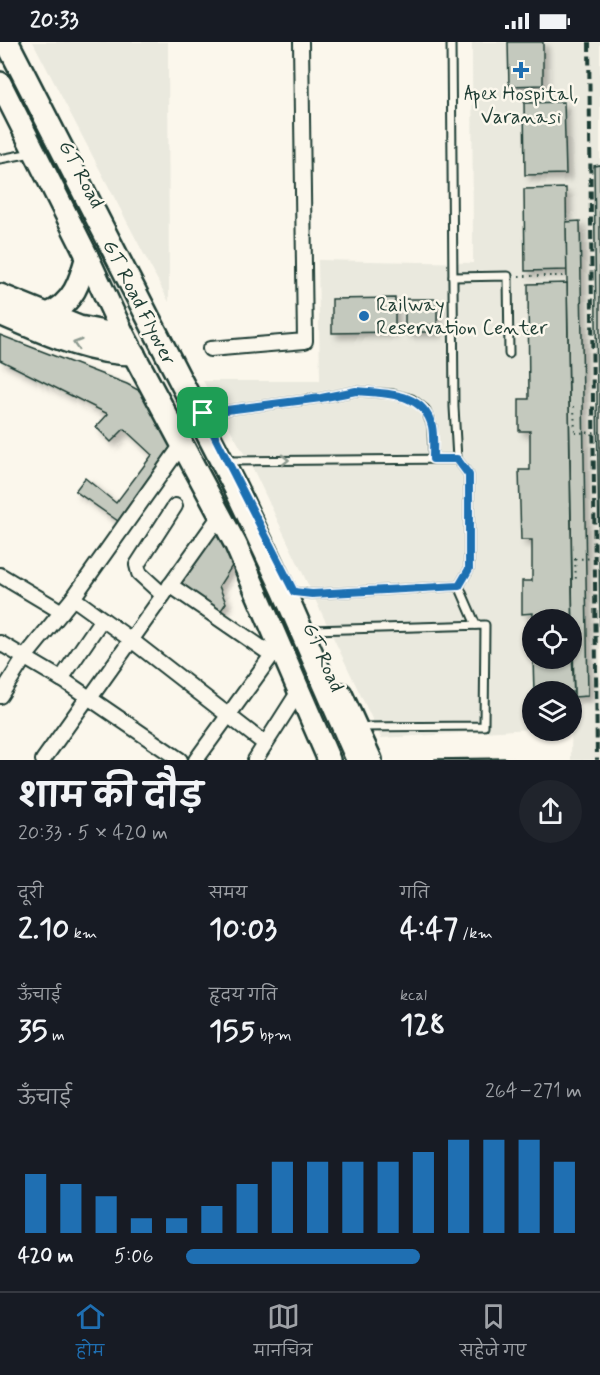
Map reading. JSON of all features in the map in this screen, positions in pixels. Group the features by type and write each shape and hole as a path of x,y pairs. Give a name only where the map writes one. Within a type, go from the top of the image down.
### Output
{"highway":[{"name":"GT Road Flyover","path":"7,42 236,489 284,591 358,760"},
{"name":"GT Road Flyover","path":"0,62 222,496 270,597 342,760"}],"main road":[{"name":"GT Road","path":"13,42 162,329 294,592 370,760"},
{"name":"GT Road","path":"0,83 129,345 236,544 276,653 299,691 329,760"},
{"path":"48,314 57,310 72,297 80,281 87,256"},
{"path":"0,295 129,345 123,354 74,344 0,314"}],"street":[{"path":"210,350 305,341 301,42"},
{"path":"0,696 25,657 73,598 183,443"},
{"path":"175,506 137,565 139,573 276,653 228,714 196,760"},
{"path":"43,760 220,514"},
{"path":"0,575 62,612"},
{"path":"73,598 130,639 265,744"},
{"path":"61,679 102,619"},
{"path":"0,643 61,679 180,760"},
{"path":"255,760 299,691"}],"lane":[{"path":"451,42 454,407 457,459 469,475 469,569 459,586"},
{"path":"0,159 35,152"},
{"path":"453,277 508,276 508,354"},
{"path":"203,413 321,398 356,391 393,394 412,399 425,409 432,426 433,459"},
{"path":"227,461 457,459"},
{"path":"294,592 312,594 459,586"},
{"path":"459,586 476,626"},
{"path":"312,630 485,625 484,726 356,727"}],"path":[{"path":"508,276 567,276"},
{"path":"574,406 575,433 600,432"},
{"path":"576,582 575,559 600,558"}],"shaded area":[{"path":"33,42 168,42 169,302"},
{"path":"472,42 600,42 600,760 571,760 571,741 582,741 582,681 522,681 522,730 381,738 255,473 203,381 320,381 318,260 473,263"}],"building":[{"path":"508,42 543,42 543,85 509,86"},
{"path":"564,102 566,174 525,175 524,103"},
{"path":"600,165 600,626 594,166"},
{"path":"566,188 567,270 525,271 524,189"},
{"path":"580,221 588,696 582,696 582,681 574,681 574,669 582,669 582,609 573,609 566,222"},
{"path":"567,283 572,609 522,609 522,581 532,581 532,540 521,540 519,470 530,470 530,431 519,431 519,399 529,399 528,284"},
{"name":"Railway Reservation Center","path":"395,298 395,332 332,333 332,299"},
{"path":"405,299 437,299 437,332 405,332"},
{"path":"0,335 127,384 149,396 175,441 118,521 75,491 85,478 116,503 152,455 124,429 111,442 96,427 108,414 0,360"},
{"path":"215,533 232,542 239,555 219,586 226,603 220,612 180,584"},
{"path":"533,669 573,669 573,681 534,681"},
{"path":"505,758 505,760 435,760 435,759"}],"railway":[{"path":"589,42 597,760"}],"place":[{"name":"Apex Hospital, Varanasi","path":"521,70"},
{"name":"Railway Reservation Center","path":"364,316"}],"route":[{"path":"356,391 393,394 412,399 425,409 432,426 433,459 457,459 469,475 469,569 459,586 312,594 294,592 203,413 321,398 356,391"}]}
